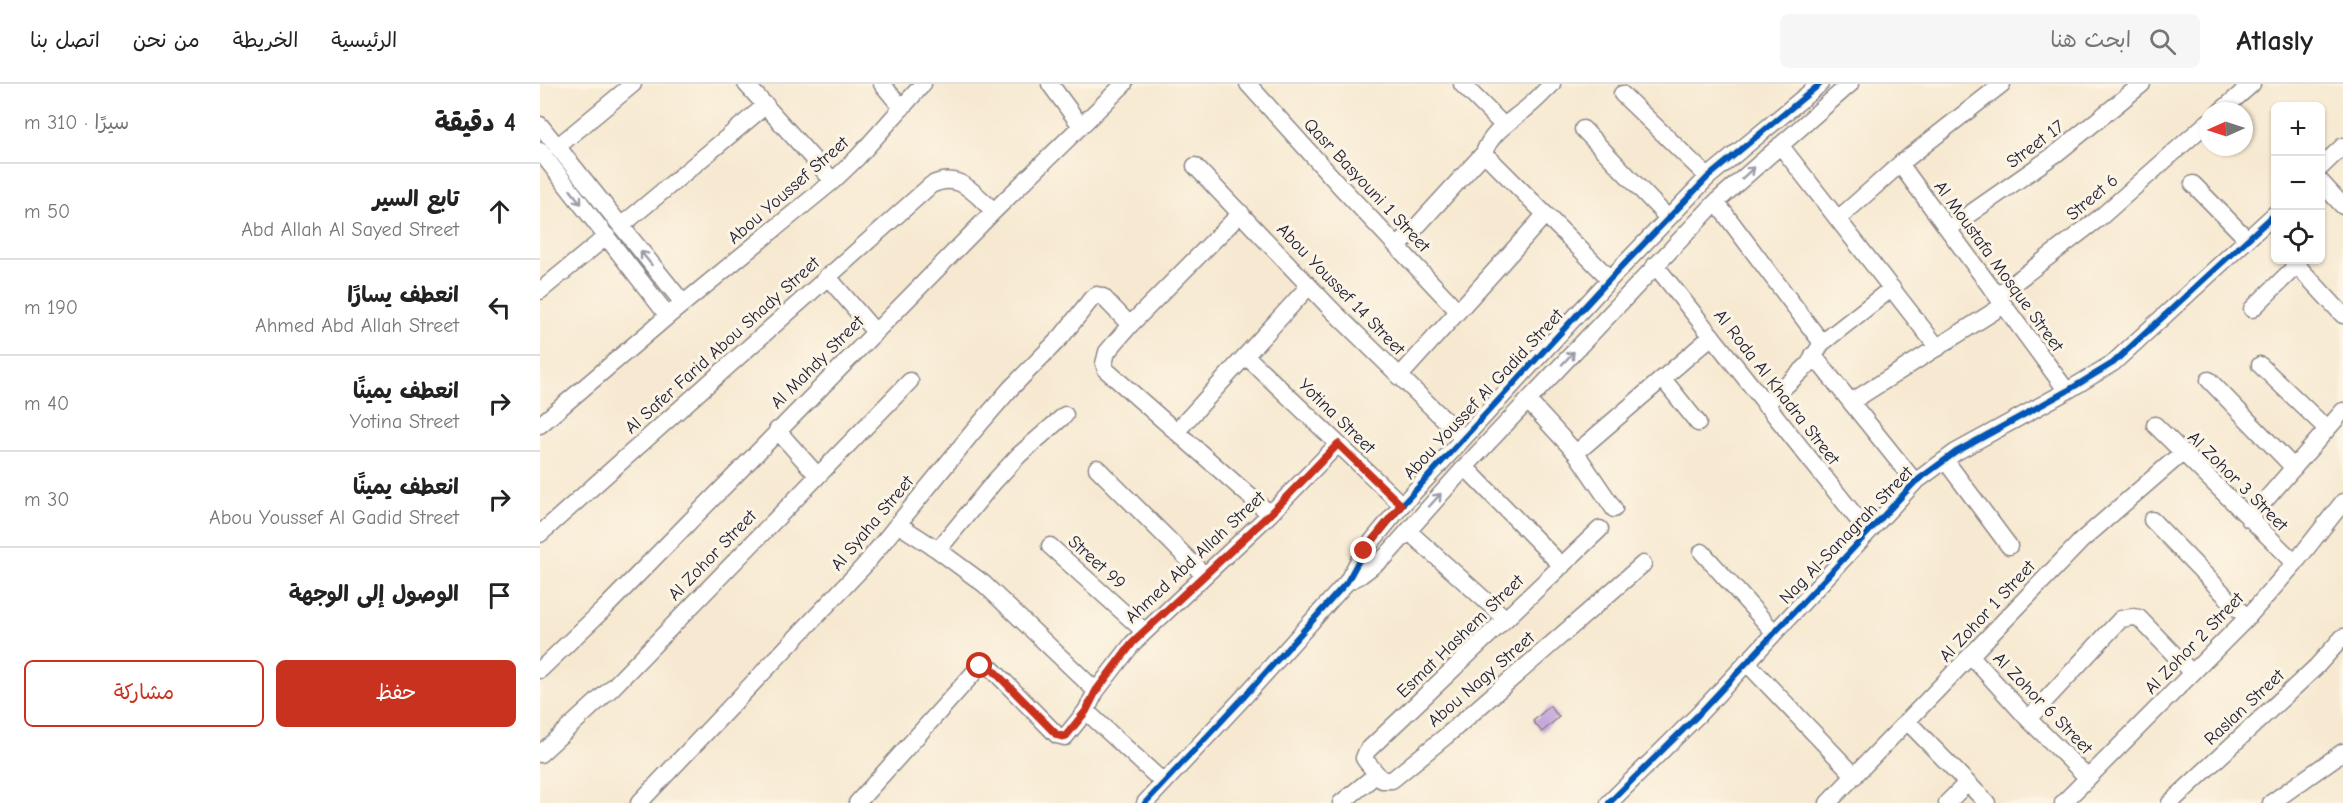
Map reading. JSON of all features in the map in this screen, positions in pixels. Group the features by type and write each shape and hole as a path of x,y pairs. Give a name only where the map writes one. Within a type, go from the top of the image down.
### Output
{"street":[{"path":"545,153 633,84"},
{"path":"746,84 833,181"},
{"path":"882,84 902,108"},
{"name":"Abou Youssef Street","path":"540,425 668,315 833,181 857,158 923,84"},
{"path":"1050,84 1081,126"},
{"name":"Al Mahdy Street","path":"540,670 606,607 994,211 1124,84"},
{"name":"Qasr Basyouni 1 Street","path":"1248,84 1458,311"},
{"path":"1462,84 1503,125"},
{"path":"1398,247 1484,153 1493,136 1503,125 1529,106 1552,84"},
{"name":"Abou Youssef Al Gadid Street","path":"1145,803 1244,698 1347,582 1364,551 1401,505 1610,279 1708,177 1820,84"},
{"name":"Abou Youssef Al Gadid Street","path":"1347,582 1374,566 1402,538 1465,467 1716,202 1850,84"},
{"path":"1838,219 1900,164 2002,84"},
{"name":"Street 17","path":"1948,229 2057,153 2142,84"},
{"path":"2231,102 2252,84"},
{"path":"1623,94 1708,177"},
{"path":"621,226 766,105"},
{"path":"540,125 545,153 668,315"},
{"path":"1583,129 1668,218"},
{"name":"Street 6","path":"1851,402 1938,348 2000,300 2102,216 2199,130"},
{"path":"1780,145 1938,348"},
{"path":"2325,163 2343,146"},
{"path":"545,153 621,226 683,303"},
{"path":"1484,153 1544,216 1610,279"},
{"name":"Al Moustafa Mosque Street","path":"1900,164 2067,391"},
{"name":"Abou Youssef 14 Street","path":"1195,166 1309,286 1462,437"},
{"name":"Al Safer Farid Abou Shady Street","path":"540,534 931,185 941,180 952,179 962,182 994,211"},
{"path":"2193,184 2247,239"},
{"path":"2325,186 2343,206"},
{"path":"1716,202 1851,402 1915,482"},
{"path":"1241,213 1130,325 1107,352 1104,364 1106,370 1270,514"},
{"path":"1399,377 1544,216"},
{"name":"Nag Al-Sanagrah Street","path":"1609,803 1698,715 1915,482 1978,439 2067,391 2113,363 2271,217"},
{"path":"540,291 607,236"},
{"path":"2252,309 2293,264"},
{"path":"2297,264 2343,315"},
{"name":"Al Roda Al Khadra Street","path":"1655,265 1868,532"},
{"path":"828,276 874,332"},
{"path":"1176,432 1309,286"},
{"path":"1765,405 1808,365 1817,349 1892,288"},
{"name":"Al Syaha Street","path":"639,803 864,567 978,425 1062,336 1092,298 1097,295 1103,297 1130,325"},
{"path":"1576,453 1712,336"},
{"name":"Yotina Street","path":"1246,356 1401,505"},
{"path":"2260,365 2327,429"},
{"path":"1663,379 1698,423"},
{"path":"2209,380 2294,468"},
{"name":"Al Zohor Street","path":"540,754 613,687 910,381"},
{"path":"1528,401 1576,453 1614,508"},
{"path":"2249,519 2343,411"},
{"path":"938,550 1019,455 1065,415"},
{"name":"Al Zohor 3 Street","path":"2155,425 2295,563"},
{"path":"777,430 817,475"},
{"name":"Ahmed Abd Allah Street","path":"857,803 980,666 987,666 1057,735 1065,737 1068,735 1115,664 1144,631 1270,514 1338,444"},
{"name":"Al Zohor 1 Street","path":"1828,803 2082,540 2182,453"},
{"path":"1945,460 2009,546"},
{"path":"1465,467 1562,566"},
{"path":"1097,468 1204,575"},
{"name":"Al Zohor 2 Street","path":"2063,803 2247,618 2295,563 2343,502"},
{"path":"2152,520 2247,618"},
{"path":"899,525 938,550 1006,603 1096,691"},
{"path":"1382,528 1381,540 1385,544 1402,538 1506,619"},
{"name":"Esmat Hashem Street","path":"1377,774 1364,758 1367,751 1600,529"},
{"name":"Street 99","path":"1050,546 1144,631"},
{"path":"1702,552 1774,632"},
{"name":"Abou Nagy Street","path":"1377,774 1385,781 1392,780 1446,736 1643,564"},
{"path":"2028,719 2121,619 2127,617 2139,618 2192,673"},
{"name":"Raslan Street","path":"2170,803 2316,667 2343,637"},
{"name":"Al Zohor 6 Street","path":"1971,656 2028,719 2087,777"},
{"path":"1746,662 1855,776"},
{"path":"1086,711 1164,783"},
{"path":"1908,722 1987,803"},
{"path":"2271,803 2342,755"},
{"path":"1341,803 1377,774"},
{"path":"1947,803 1967,783"}],"building":[{"path":"1550,706 1559,717 1542,732 1533,721"}],"cycle path":[{"path":"1145,803 1347,582 1364,551 1402,505 1610,279 1708,177 1820,84"},
{"path":"1609,803 1698,715 1915,482 1956,452 2113,363 2271,218"}],"route":[{"path":"980,666 987,666 993,670 1060,738 1065,737 1086,711 1096,691 1133,642 1270,514 1338,444 1401,505 1364,551"}]}
